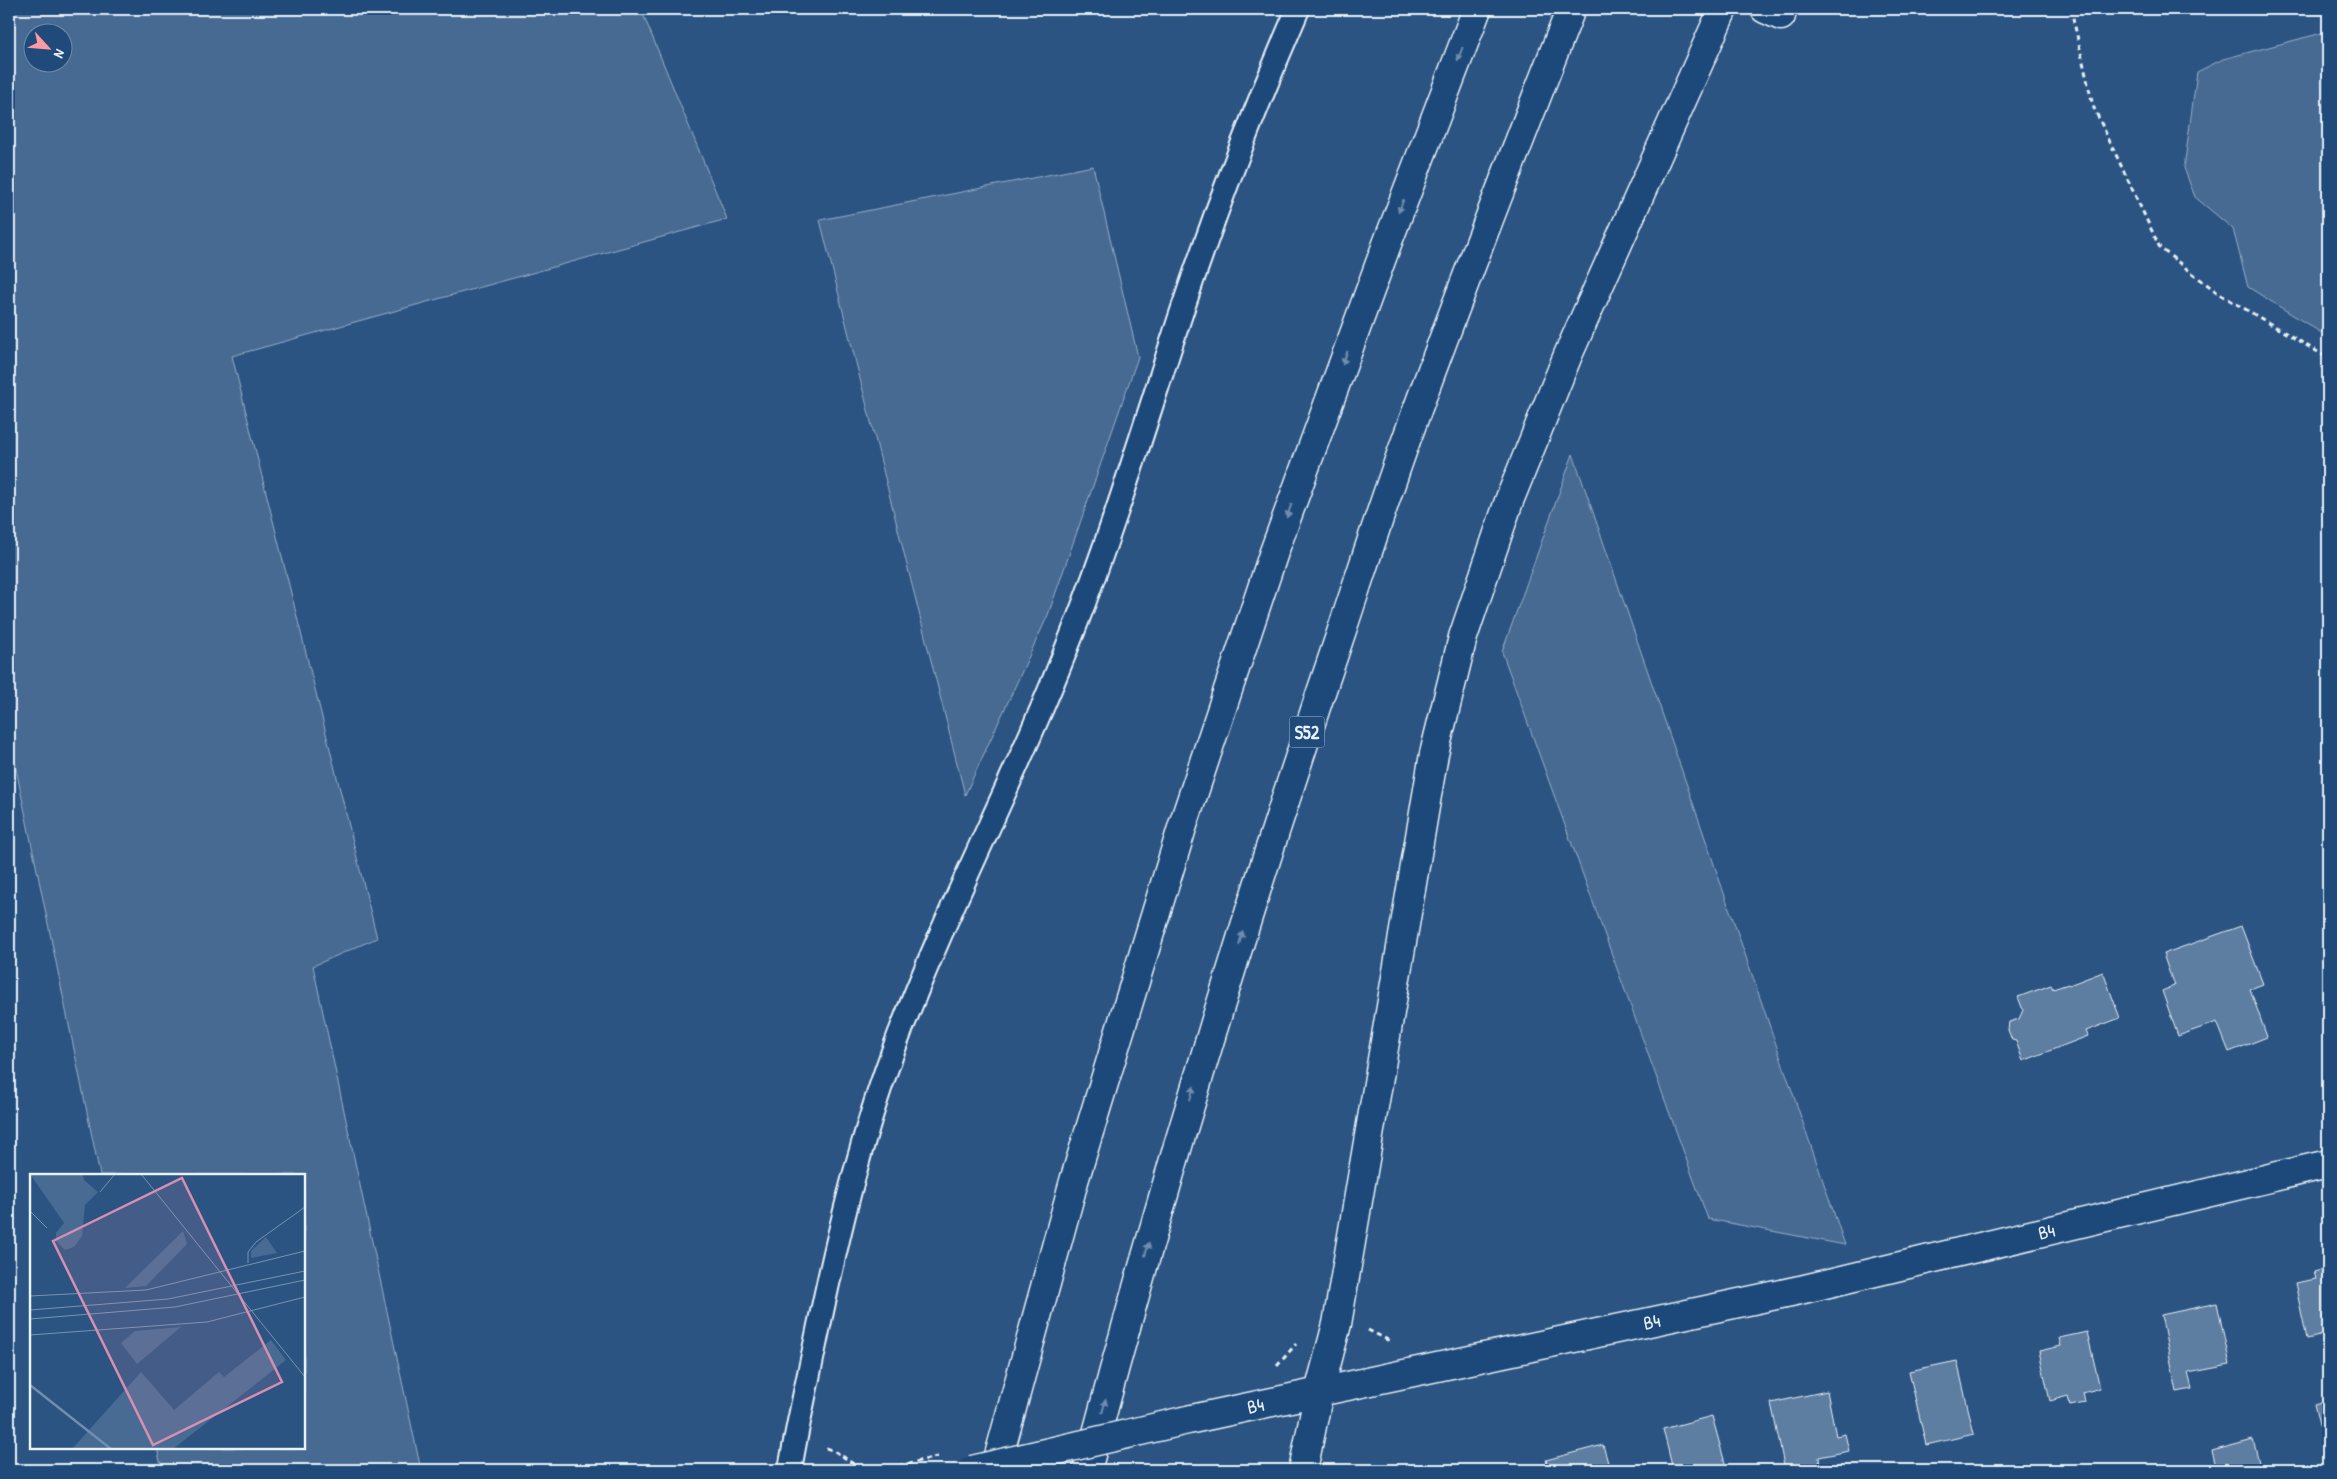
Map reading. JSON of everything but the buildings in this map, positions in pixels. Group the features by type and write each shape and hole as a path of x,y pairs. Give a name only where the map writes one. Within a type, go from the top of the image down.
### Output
{"main road":[{"path":"995,1470 1074,1181 1182,828 1274,552 1386,244 1477,9"},
{"name":"S52","path":"1087,1470 1130,1308 1194,1088 1283,803 1407,438 1570,9"},
{"path":"1302,1470 1319,1392 1337,1324 1434,754 1463,637 1509,501 1568,355 1723,9"},
{"name":"B4","path":"972,1470 1192,1419 1800,1290 2328,1164"}],"lane":[{"path":"790,1470 825,1296 851,1187 892,1056 954,901 1016,769 1072,634 1121,503 1188,293 1237,159 1298,9"}],"path":[{"path":"2071,9 2093,106 2160,248 2218,293 2328,358"},
{"path":"822,1447 836,1451 855,1467 865,1470"},
{"path":"877,1470 898,1466"}],"shaded area":[{"path":"9,9 641,9 727,219 232,356 377,938 313,966 421,1470 162,1470 157,1449 305,1449 305,1174 100,1174 9,735"},
{"path":"2322,33 2328,35 2328,337 2248,287 2233,229 2195,197 2184,168 2197,72 2223,59"},
{"path":"1093,166 1138,357 1048,615 965,795 820,220"},
{"path":"1573,454 1845,1245 1708,1219 1502,652"}]}
